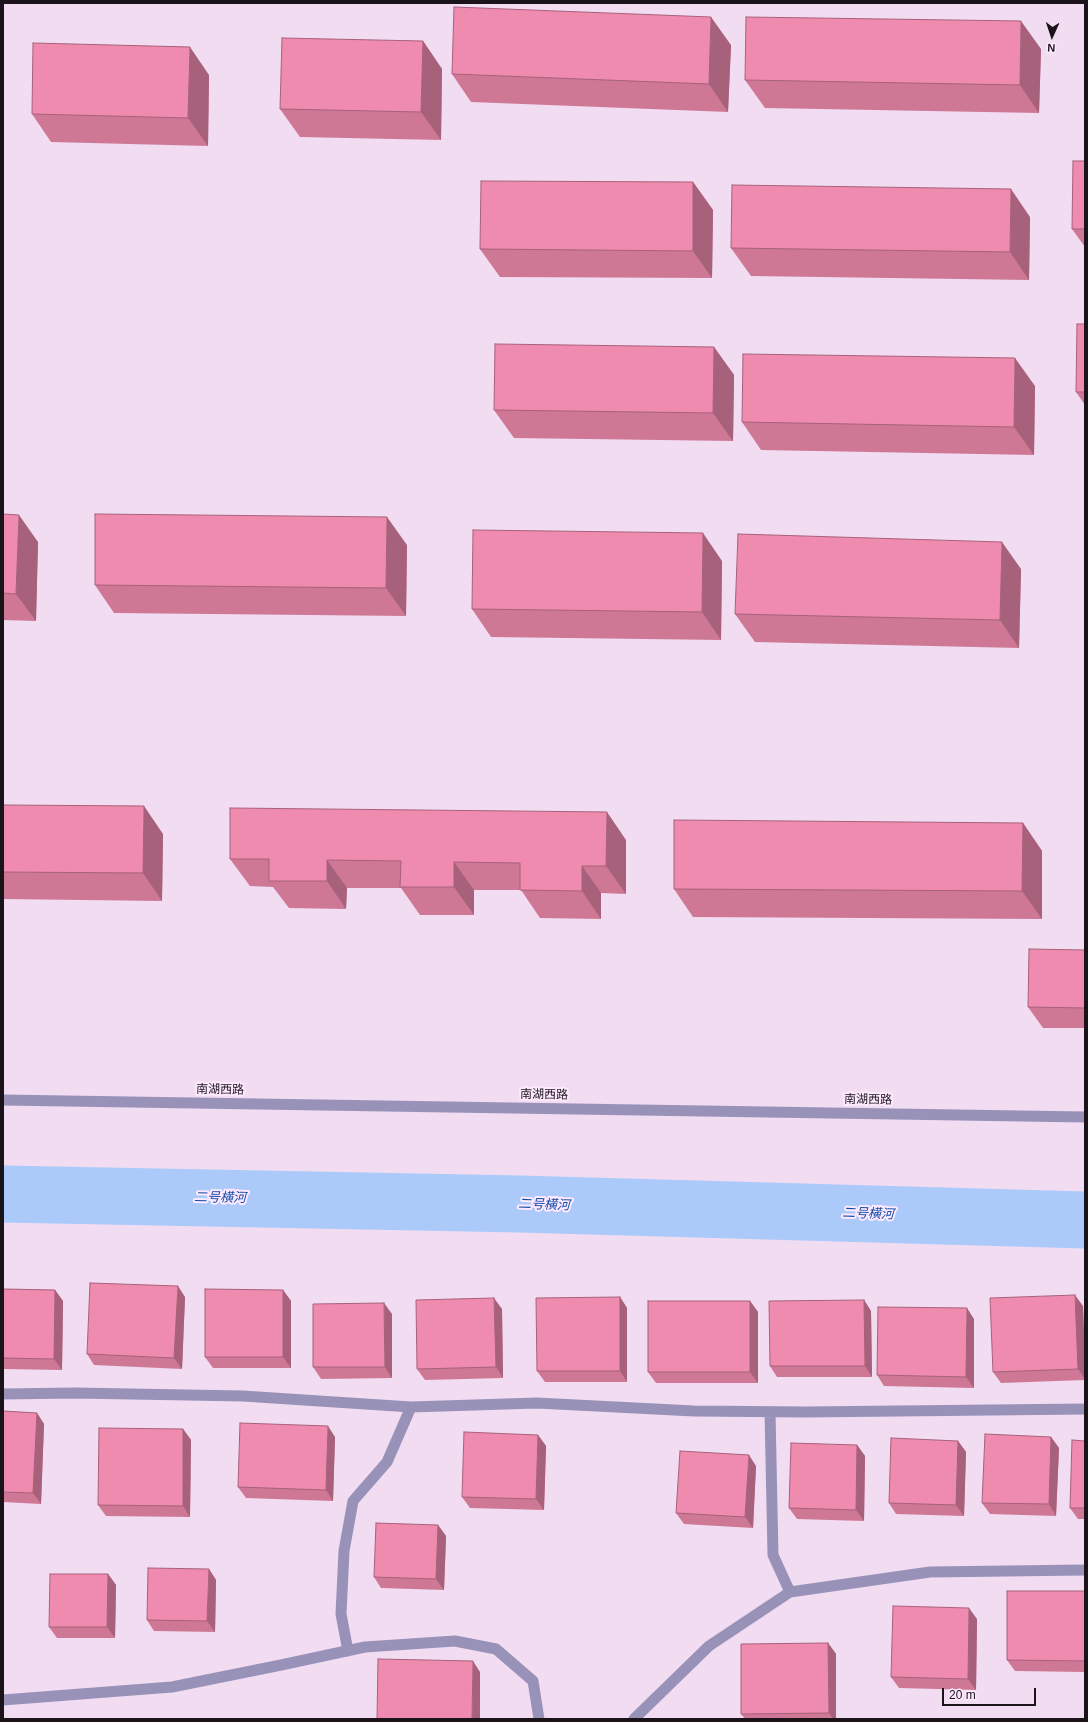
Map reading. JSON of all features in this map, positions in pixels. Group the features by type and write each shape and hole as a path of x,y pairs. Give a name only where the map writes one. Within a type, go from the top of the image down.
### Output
{"street":[{"name":"南湖西路","path":"3,1100 1085,1117"},
{"path":"3,1394 76,1393 243,1396 411,1407 537,1404 694,1411 770,1412 1085,1409"},
{"path":"348,1651 341,1614 344,1551 353,1501 388,1462 411,1407"},
{"path":"770,1412 773,1555 790,1592"},
{"path":"634,1719 709,1646 790,1592 930,1572 1085,1570"},
{"path":"3,1700 172,1687 365,1647 455,1641 496,1649 533,1681 539,1719"}],"building":[{"path":"454,7 711,17 709,84 452,74"},
{"path":"746,17 1021,21 1020,85 745,80"},
{"path":"282,38 423,41 421,112 280,109"},
{"path":"33,43 190,47 188,118 32,114"},
{"path":"1073,161 1085,161 1085,229 1072,229"},
{"path":"481,181 693,182 693,251 480,249"},
{"path":"732,185 1011,189 1010,252 731,248"},
{"path":"1077,324 1085,324 1085,392 1076,392"},
{"path":"495,344 714,347 713,413 494,410"},
{"path":"743,354 1015,358 1014,427 742,422"},
{"path":"3,514 19,515 16,594 3,593"},
{"path":"95,514 387,517 386,588 95,585"},
{"path":"473,530 703,533 702,612 472,609"},
{"path":"738,534 1002,542 1000,620 735,614"},
{"path":"3,805 144,806 143,873 3,872"},
{"path":"230,808 607,812 606,866 582,866 582,891 520,890 520,863 454,862 454,887 400,887 401,861 327,860 327,881 269,881 269,859 230,859"},
{"path":"674,820 1023,823 1022,891 674,889"},
{"path":"1029,949 1085,950 1085,1008 1028,1007"},
{"path":"90,1283 178,1286 174,1358 87,1354"},
{"path":"3,1289 55,1290 54,1359 3,1358"},
{"path":"205,1289 283,1290 283,1357 205,1357"},
{"path":"1075,1295 1078,1369 993,1372 990,1298"},
{"path":"620,1297 620,1371 537,1371 536,1298"},
{"path":"494,1298 496,1367 417,1369 416,1300"},
{"path":"864,1300 865,1366 770,1366 769,1301"},
{"path":"648,1301 750,1301 750,1372 648,1372"},
{"path":"384,1303 385,1367 313,1367 313,1304"},
{"path":"878,1307 967,1308 966,1377 877,1375"},
{"path":"3,1411 37,1413 33,1493 3,1492"},
{"path":"240,1423 328,1426 326,1490 238,1487"},
{"path":"99,1428 183,1429 183,1506 98,1505"},
{"path":"464,1432 538,1435 536,1499 462,1497"},
{"path":"985,1434 1051,1437 1049,1504 982,1503"},
{"path":"891,1438 958,1441 956,1505 889,1503"},
{"path":"1072,1440 1085,1441 1085,1508 1070,1508"},
{"path":"791,1443 857,1445 856,1510 789,1508"},
{"path":"680,1451 749,1455 745,1517 676,1513"},
{"path":"376,1523 438,1525 436,1579 374,1577"},
{"path":"148,1568 209,1569 207,1621 147,1620"},
{"path":"50,1574 108,1574 107,1627 49,1627"},
{"path":"1007,1591 1085,1591 1085,1661 1007,1660"},
{"path":"893,1606 969,1608 968,1679 891,1677"},
{"path":"828,1643 829,1713 741,1714 741,1644"},
{"path":"378,1659 473,1661 472,1719 377,1719"}],"waterway":[{"name":"二号横河","path":"3,1194 520,1204 1085,1220"}]}
